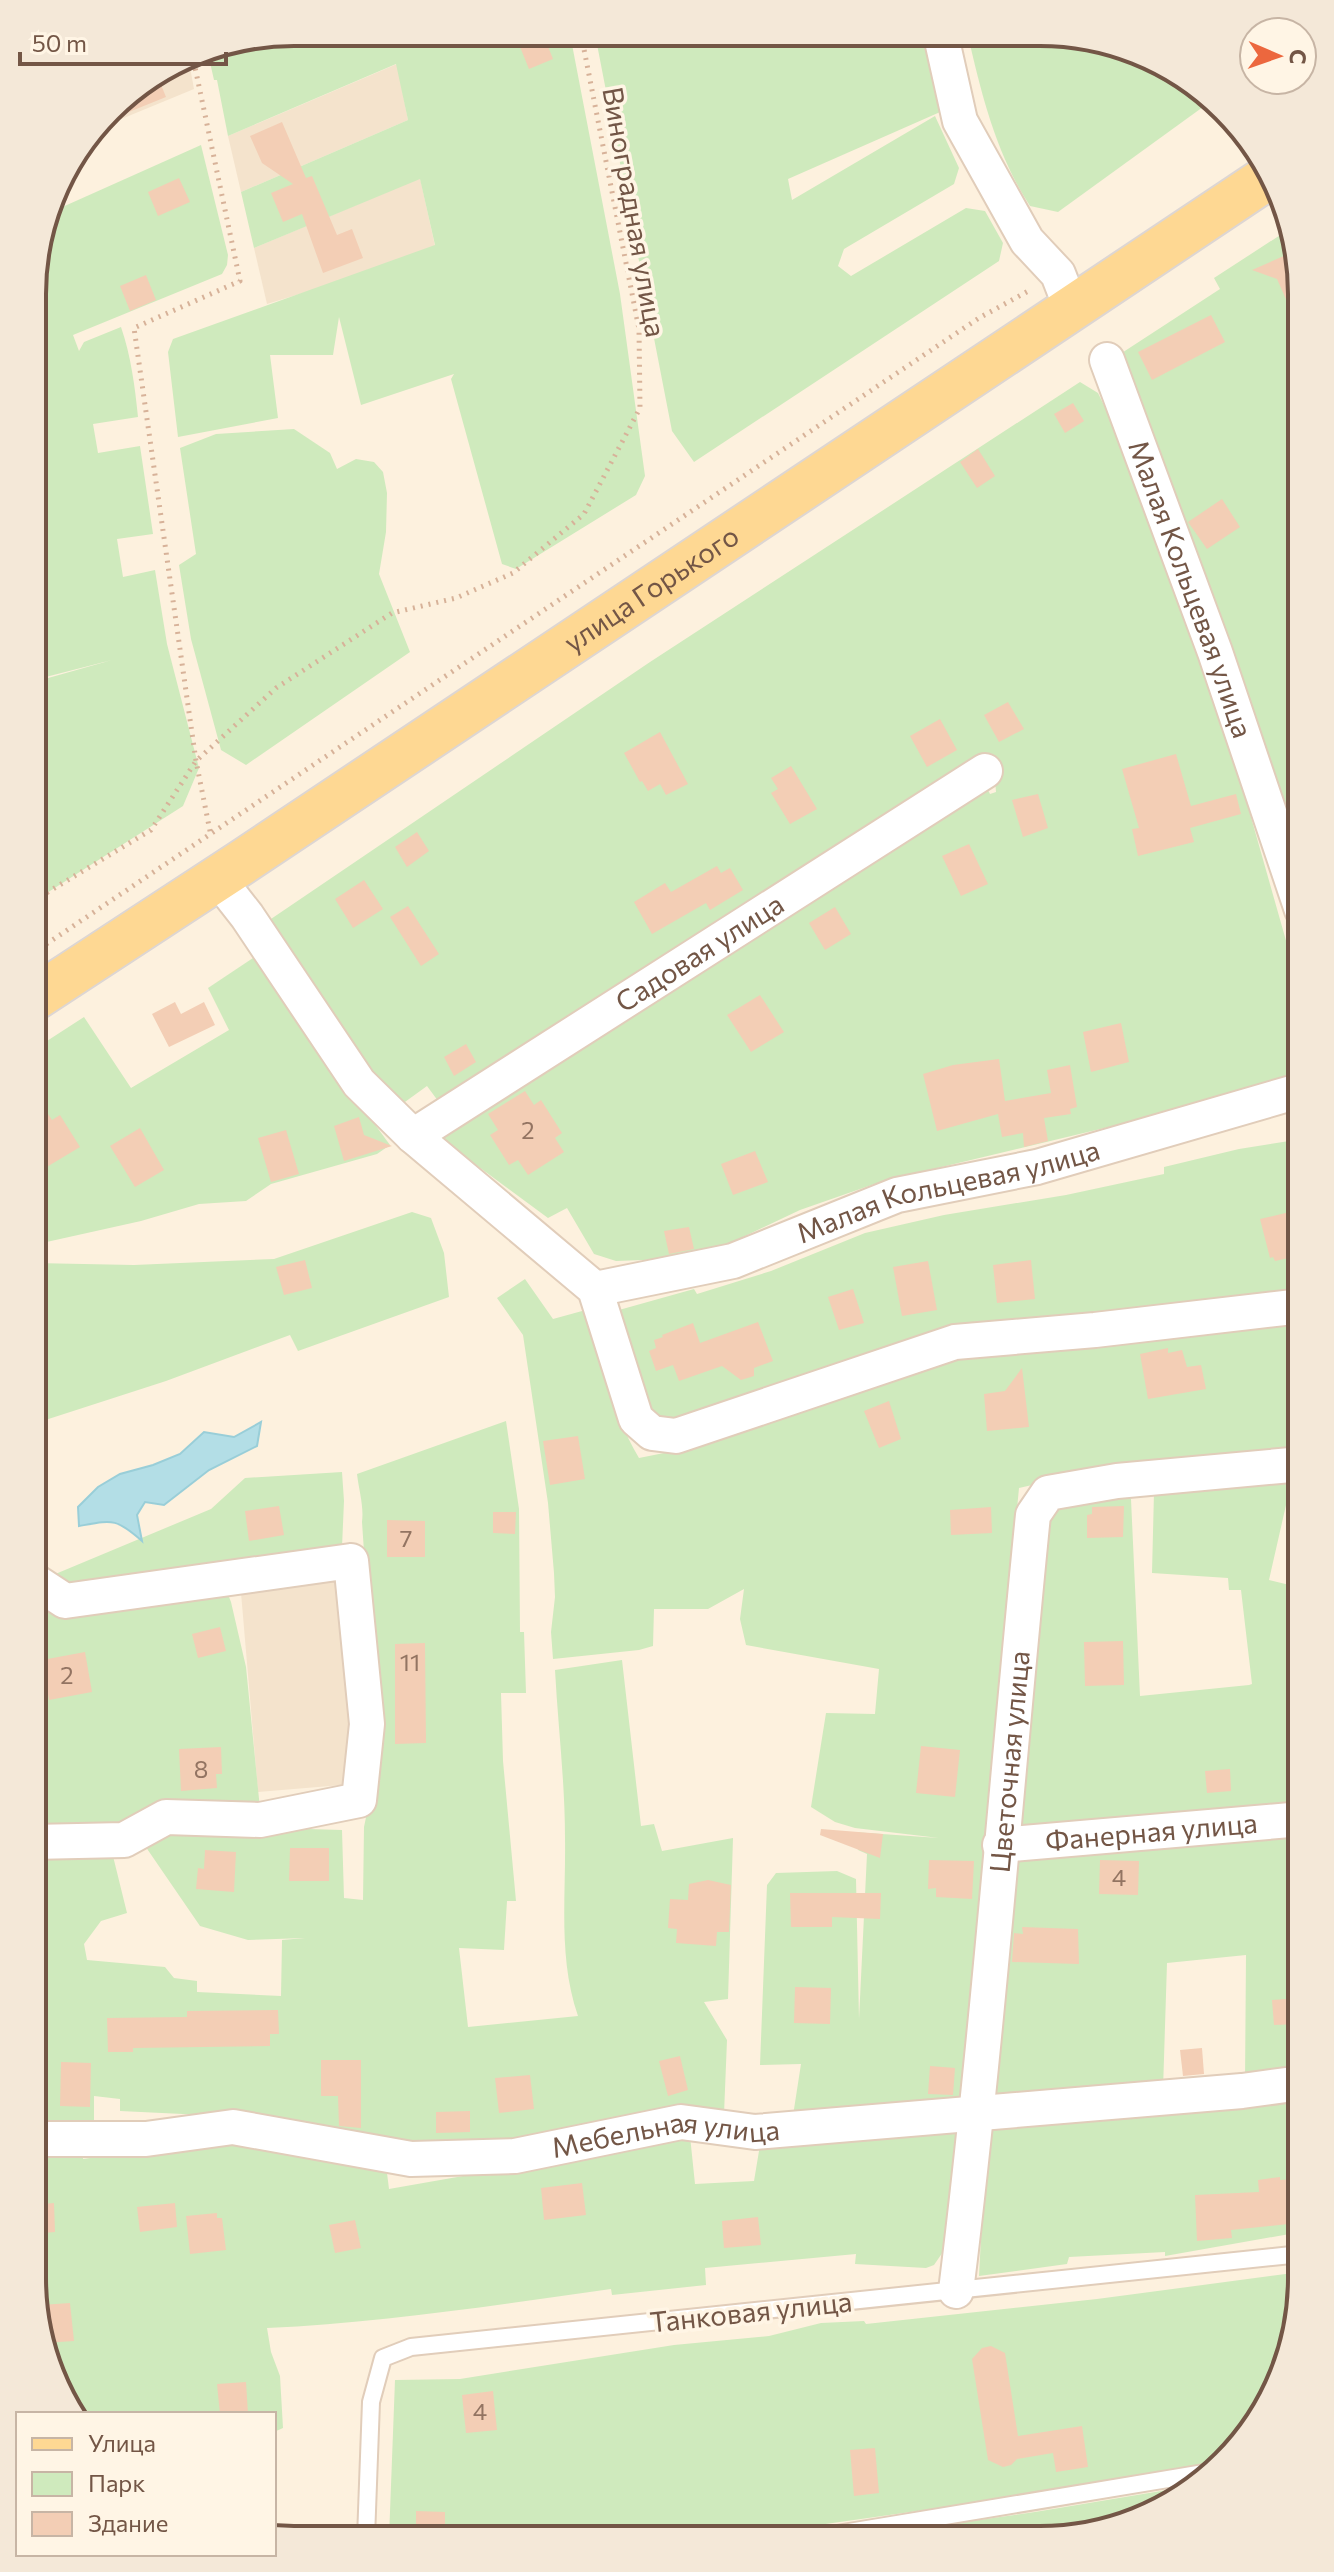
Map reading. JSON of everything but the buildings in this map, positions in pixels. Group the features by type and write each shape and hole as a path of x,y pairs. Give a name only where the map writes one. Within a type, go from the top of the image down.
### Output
{"main road":[{"name":"улица Горького","path":"46,989 223,859 1065,292 1260,182"}],"street":[{"path":"943,46 960,121 1027,241 1065,292"},
{"name":"Малая Кольцевая улица","path":"1107,360 1215,652 1288,868"},
{"name":"Садовая улица","path":"413,1136 985,771"},
{"path":"223,859 247,916 359,1083 413,1136 595,1289 636,1419 652,1433 676,1436 955,1342 1095,1330 1287,1308"},
{"name":"Малая Кольцевая улица","path":"595,1289 733,1261 897,1195 1037,1167 1288,1094"},
{"name":"Цветочная улица","path":"956,2291 978,2111 1000,1845 1033,1515 1048,1493 1117,1481 1287,1465"},
{"path":"46,1589 65,1601 351,1561 367,1724 359,1800 260,1820 166,1817 124,1840 46,1842"},
{"name":"Фанерная улица","path":"1000,1845 1287,1820"},
{"name":"Мебельная улица","path":"46,2139 146,2139 233,2127 411,2159 515,2156 681,2122 755,2132 1287,2085"}],"lane":[{"name":"Танковая улица","path":"366,2526 371,2402 383,2358 411,2347 1287,2255"},
{"path":"885,2526 1189,2476"}],"path":[{"name":"Виноградная улица","path":"46,893 151,830 196,761 276,688 392,613 456,598 513,573 584,514 640,408 639,329 583,46"},
{"path":"195,68 240,281 134,328 196,761 223,859"},
{"path":"46,947 223,859 979,318 1065,292"}],"shaded area":[{"path":"397,64 408,120 241,192 228,136"},
{"path":"190,70 194,89 119,120 156,88"},
{"path":"420,178 435,246 267,304 254,248"},
{"path":"339,1574 354,1784 258,1792 240,1581"}],"green space":[{"path":"572,46 620,294 645,476 636,495 516,569 502,564 451,379 454,374 361,405 339,317 333,355 270,355 278,418 178,437 168,352 173,339 435,245 420,179 254,248 241,192 408,120 396,64 228,136 217,80 214,80 210,61 262,48"},
{"path":"597,46 933,46 947,109 788,179 792,200 935,116 959,168 954,184 844,249 838,266 851,276 966,208 985,211 1003,243 999,261 694,462 672,431"},
{"path":"971,46 1072,48 1119,59 1178,88 1202,107 1058,212 1030,206 1008,166 985,102"},
{"path":"201,145 228,255 222,274 73,335 79,351 84,342 121,327 132,372 138,417 93,424 98,453 140,446 153,534 117,539 123,577 155,570 167,644 199,768 183,806 46,894 46,679 112,660 46,677 46,294 48,262 62,207"},
{"path":"1281,235 1288,294 1288,853 1111,360 1220,289 1214,278"},
{"path":"1080,382 1098,393 1116,430 1178,596 1243,789 1288,946 1288,1088 1167,1113 883,1181 800,1210 722,1247 671,1259 616,1261 594,1254 567,1208 548,1218 433,1133 986,786 990,794 996,792 993,756 441,1105 427,1086 398,1107 367,1077 268,921 650,662"},
{"path":"294,429 330,453 337,469 356,459 374,462 383,472 387,493 386,532 379,574 410,652 246,765 221,750 191,639 179,565 196,554 180,448 216,434"},
{"path":"256,956 279,994 390,1145 377,1154 271,1184 246,1201 199,1204 141,1221 46,1242 46,1042 84,1017 131,1088 229,1030 208,988"},
{"path":"1288,1141 1287,1295 1082,1321 694,1423 652,1419 619,1310 694,1289 697,1294 771,1271 865,1233 1164,1174 1164,1167"},
{"path":"412,1212 431,1218 444,1253 449,1297 298,1351 290,1335 166,1381 46,1420 46,1263 134,1265 274,1259"},
{"path":"525,1279 553,1319 593,1308 608,1385 639,1458 674,1451 937,1354 1287,1317 1287,1456 1067,1477 1019,1488 947,2246 934,2265 926,2268 855,2264 856,2254 705,2268 706,2285 612,2295 611,2289 395,2318 267,2328 271,2352 280,2376 283,2428 276,2431 276,2412 86,2412 59,2357 48,2310 46,2148 84,2149 83,2159 235,2137 386,2165 389,2189 690,2136 695,2184 754,2181 764,2121 792,2122 801,2064 760,2065 767,1885 776,1873 837,1871 856,1879 859,2019 867,1854 858,1850 853,1832 939,1838 855,1828 835,1822 811,1807 826,1713 875,1714 879,1669 746,1645 740,1619 744,1589 708,1609 654,1609 653,1646 553,1659 551,1632 555,1597 548,1503 523,1335 497,1298"},
{"path":"506,1421 519,1509 520,1632 524,1632 526,1693 501,1693 503,1761 516,1901 507,1901 504,1950 459,1948 468,2027 578,2016 565,1950 565,1817 555,1670 622,1660 641,1826 654,1824 662,1851 733,1838 728,1999 704,2002 727,2040 724,2114 672,2114 475,2145 381,2144 286,2119 120,2111 120,2099 94,2096 94,2126 46,2125 46,1856 112,1852 127,1913 101,1921 84,1944 87,1960 165,1967 174,1978 197,1981 197,1992 281,1996 282,1940 305,1938 248,1940 200,1926 141,1840 173,1825 342,1830 344,1898 363,1900 364,1827 378,1760 357,1474"},
{"path":"342,1472 342,1547 77,1587 53,1575 211,1509 245,1478"},
{"path":"1287,1483 1287,1499 1269,1580 1287,1584 1287,1810 1018,1830 1044,1515 1082,1497 1131,1499 1140,1696 1252,1684 1241,1590 1229,1590 1228,1578 1152,1573 1154,1492"},
{"path":"227,1592 246,1667 260,1809 129,1824 46,1828 46,1604 59,1617 91,1609"},
{"path":"1287,1829 1287,2077 1245,2082 1246,1955 1167,1963 1163,2090 988,2099 1005,1866 1023,1854"},
{"path":"1287,2095 1287,2234 1165,2256 1165,2252 1069,2257 1067,2264 979,2276 987,2125"},
{"path":"1287,2274 1283,2326 1275,2357 1262,2387 1237,2429 1199,2467 811,2526 389,2526 395,2380 460,2379 674,2345 769,2336 821,2323 864,2321 866,2324 1097,2299"},
{"path":"1167,2490 1119,2513 1072,2524 936,2526"}],"water":[{"path":"261,1422 257,1446 209,1470 164,1505 145,1502 137,1515 142,1541 114,1523 79,1526 78,1507 98,1487 120,1474 180,1454 204,1432 234,1437"}]}
